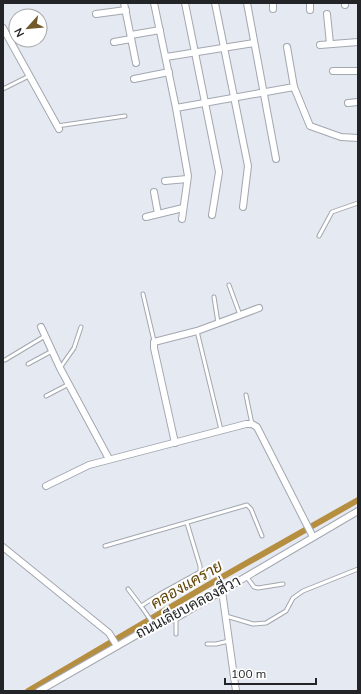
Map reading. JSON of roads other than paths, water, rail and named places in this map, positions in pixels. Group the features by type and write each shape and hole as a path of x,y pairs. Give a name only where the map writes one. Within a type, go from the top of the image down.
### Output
{"street":[{"path":"154,3 176,108 187,178 182,220"},
{"path":"185,3 206,103 218,172 212,215"},
{"path":"215,3 248,166 243,207"},
{"path":"247,3 276,159"},
{"path":"96,14 125,6 136,63"},
{"path":"327,14 330,44"},
{"path":"3,28 58,127"},
{"path":"114,42 160,30"},
{"path":"320,45 358,42"},
{"path":"166,58 254,43"},
{"path":"286,47 294,87 310,126 341,137 358,138"},
{"path":"333,71 358,71"},
{"path":"134,79 169,72"},
{"path":"176,108 294,87"},
{"path":"348,103 358,102"},
{"path":"165,181 187,178"},
{"path":"154,192 158,214"},
{"path":"146,217 183,208"},
{"path":"175,443 154,348 154,342 196,331 258,308"},
{"path":"41,327 60,368 109,459"},
{"path":"46,486 89,465 221,430 252,424 257,427 313,537"},
{"name":"ถนนเลียบคลองสี่วา","path":"39,691 152,623 176,618 358,511"},
{"path":"3,547 109,634 116,644"},
{"path":"222,591 236,691"}],"lane":[{"path":"3,89 29,76"},
{"path":"58,127 125,116"},
{"path":"320,236 332,212 358,203"},
{"path":"229,285 240,315"},
{"path":"143,294 154,342"},
{"path":"214,297 218,323"},
{"path":"60,368 74,348 81,327"},
{"path":"196,331 221,430"},
{"path":"5,360 45,336"},
{"path":"28,364 52,351"},
{"path":"46,396 69,384"},
{"path":"246,395 252,424"},
{"path":"105,546 247,505 251,509 262,536"},
{"path":"141,606 200,572 200,566 187,523"},
{"path":"226,616 253,624 266,623 286,611 293,598 303,591 358,570"},
{"path":"246,576 254,587 258,588 283,584"},
{"path":"128,589 145,611 152,623"},
{"path":"176,618 176,634"},
{"path":"207,644 216,644 229,641"}],"waterway":[{"name":"คลองเเคราย","path":"28,691 208,585 358,500"}]}
